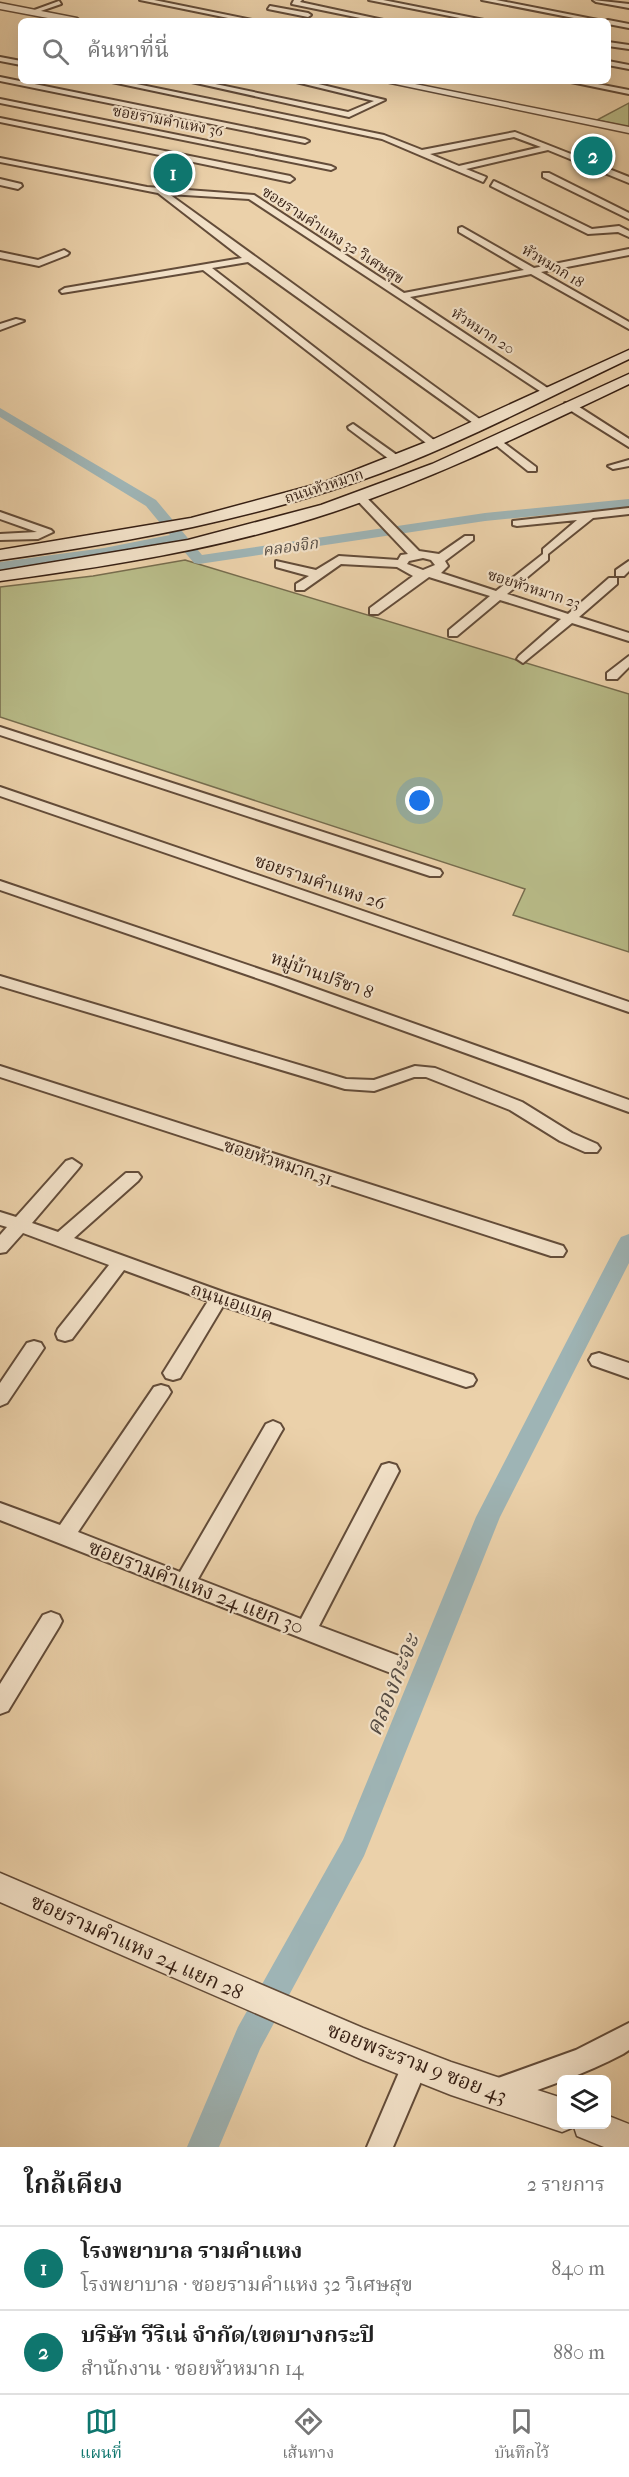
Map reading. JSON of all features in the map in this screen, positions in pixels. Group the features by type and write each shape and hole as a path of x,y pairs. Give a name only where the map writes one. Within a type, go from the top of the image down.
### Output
{"main road":[{"name":"ถนนหัวหมาก","path":"5,545 110,539 235,513 315,490 434,444 629,354"},
{"name":"ถนนหัวหมาก","path":"0,576 76,566 218,540 366,495 496,440 629,378"},
{"path":"563,384 567,391 573,394 594,394"},
{"path":"527,400 552,403 550,414"}],"street":[{"path":"142,0 237,18"},
{"path":"299,0 294,3 370,18"},
{"path":"372,0 470,18"},
{"path":"485,0 584,18"},
{"path":"596,0 629,6"},
{"path":"32,12 59,3"},
{"path":"0,6 62,18"},
{"path":"270,8 318,17"},
{"path":"290,18 300,14"},
{"path":"611,23 629,26"},
{"path":"611,44 629,47"},
{"path":"0,59 18,62"},
{"path":"611,64 629,67"},
{"path":"0,79 18,83"},
{"path":"25,84 305,141"},
{"path":"126,84 384,137 483,179"},
{"path":"205,84 349,115 381,100 309,84"},
{"path":"401,84 629,130"},
{"path":"585,84 629,93"},
{"name":"ซอยรามคำแหง 36","path":"0,101 331,168"},
{"path":"0,120 290,180"},
{"path":"420,153 512,134 627,179"},
{"path":"459,168 548,148"},
{"path":"574,159 602,152"},
{"name":"ซอยรามคำแหง 32 วิเศษสุข","path":"0,160 161,192 251,197 402,296"},
{"path":"546,175 629,216"},
{"path":"0,182 18,186"},
{"path":"494,184 591,232 624,227 629,234"},
{"path":"161,192 480,423"},
{"name":"หัวหมาก 18","path":"462,230 629,326"},
{"path":"0,255 42,263 64,253"},
{"path":"402,296 626,255"},
{"path":"65,291 250,258"},
{"path":"205,267 434,444"},
{"path":"108,283 121,295"},
{"name":"หัวหมาก 20","path":"402,296 547,391"},
{"path":"0,327 19,321"},
{"path":"569,405 629,444"},
{"path":"353,427 397,460"},
{"path":"496,440 532,470"},
{"path":"613,466 629,463"},
{"path":"366,495 392,513 411,535 414,551"},
{"path":"366,495 380,516 414,551 429,555 442,563 439,569 426,573 374,611"},
{"path":"517,523 629,511"},
{"path":"0,515 47,532 5,545"},
{"path":"453,633 589,516"},
{"path":"439,560 469,538"},
{"path":"300,587 339,560 401,564 414,551"},
{"path":"280,564 316,574"},
{"name":"ซอยหัวหมาก 23","path":"401,564 406,570 426,573 629,637"},
{"path":"523,659 620,573"},
{"path":"612,676 629,660"},
{"path":"0,731 435,873"},
{"name":"ซอยรามคำแหง 26","path":"0,791 629,1006"},
{"name":"หมู่บ้านปรีชา 8","path":"0,885 280,981 629,1106"},
{"path":"0,981 345,1084 366,1087 381,1085 415,1070 429,1072 516,1106 566,1137 591,1148"},
{"name":"ซอยหัวหมาก 31","path":"0,1071 557,1251"},
{"path":"0,1247 72,1165"},
{"path":"61,1240 132,1177"},
{"name":"ถนนเอแบค","path":"0,1218 219,1298 465,1380"},
{"path":"66,1334 120,1263"},
{"path":"173,1372 219,1298"},
{"path":"0,1398 34,1348"},
{"path":"599,1360 629,1371"},
{"path":"64,1536 161,1392"},
{"path":"184,1582 273,1429"},
{"path":"306,1630 389,1471"},
{"name":"ซอยรามคำแหง 24 แยก 30","path":"0,1511 391,1663"},
{"path":"0,1704 51,1622"},
{"name":"ซอยรามคำแหง 24 แยก 28","path":"0,1887 274,2007"},
{"name":"ซอยพระราม 9 ซอย 43","path":"274,2007 415,2065 490,2093 557,2114"},
{"path":"490,2093 573,2065 612,2047 629,2036"},
{"path":"380,2147 415,2065"},
{"path":"601,2129 629,2141"}],"green space":[{"path":"629,103 629,127 597,120"},
{"path":"185,560 629,694 629,952 513,915 525,889 0,717 0,587 93,576"}],"waterway":[{"name":"คลองจิก","path":"0,412 151,503 199,560 485,517 629,503"},
{"path":"0,566 104,552 179,537"},
{"name":"คลองกะจะ","path":"203,2147 249,2038 354,1847 488,1517 629,1242"}],"place":[{"name":"บริษัท วีริเน่ จำกัด/เขตบางกระปิ","path":"593,156"},
{"name":"โรงพยาบาล รามคำแหง","path":"173,173"}]}
